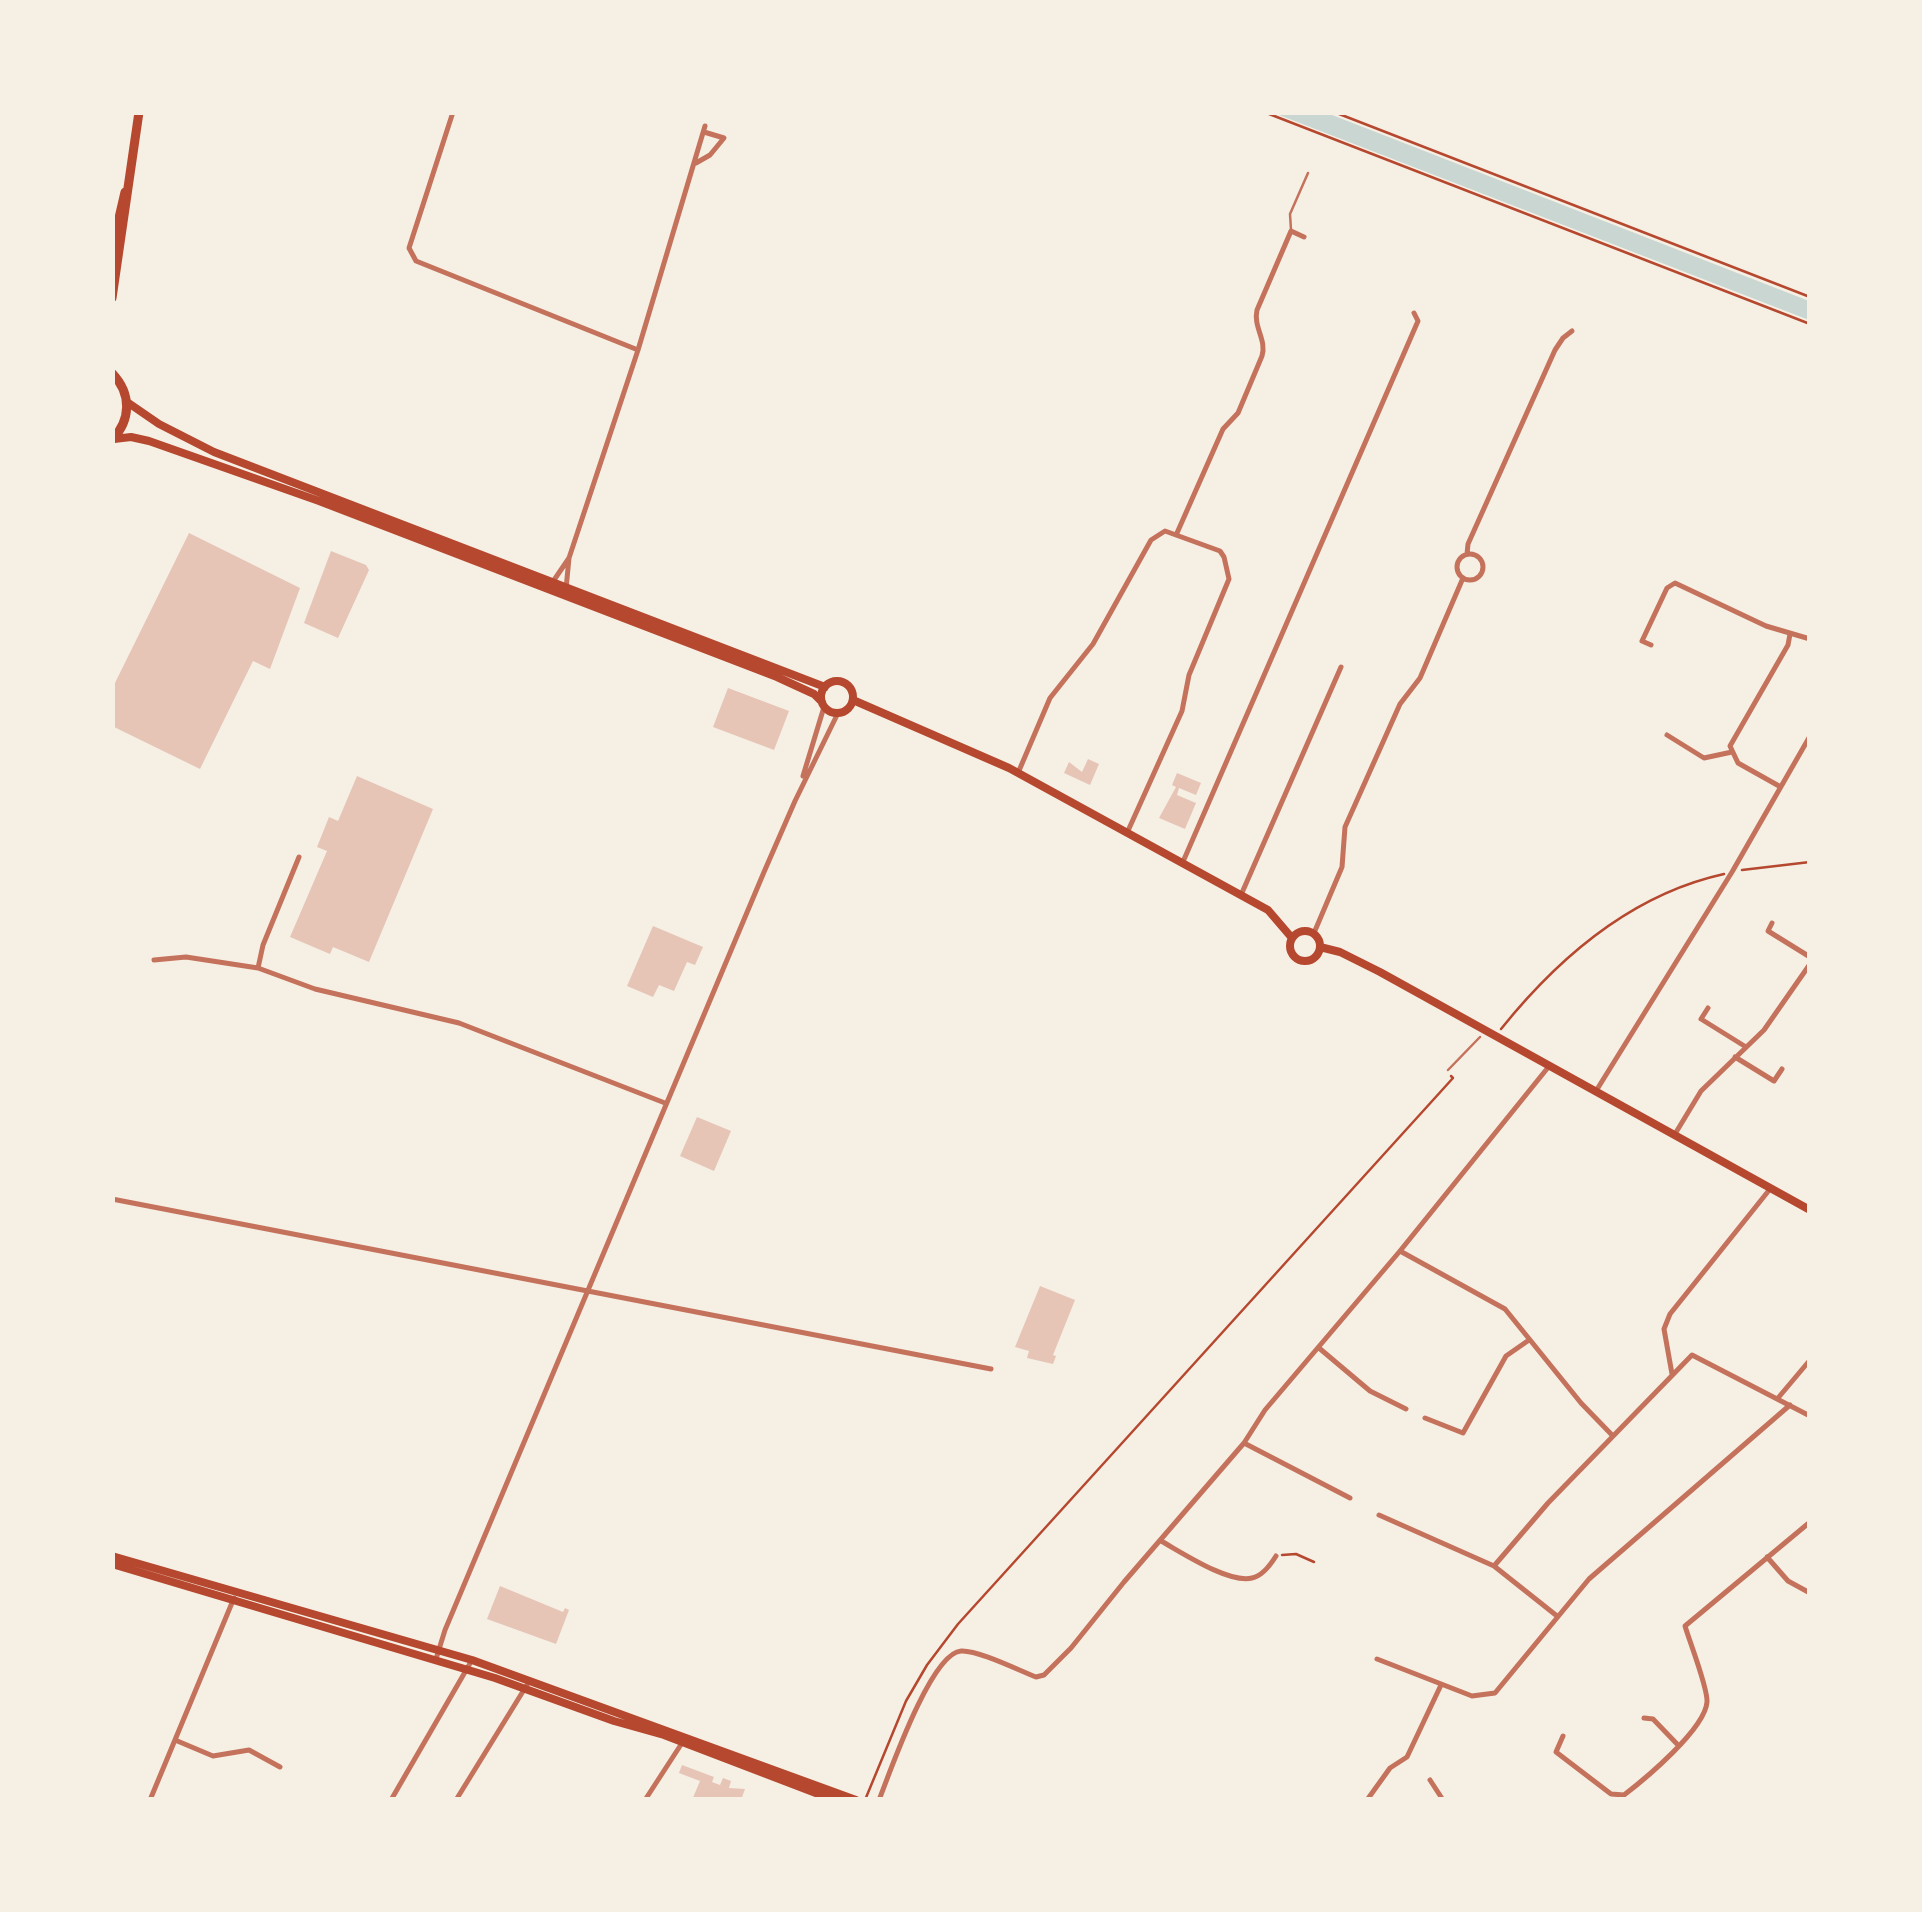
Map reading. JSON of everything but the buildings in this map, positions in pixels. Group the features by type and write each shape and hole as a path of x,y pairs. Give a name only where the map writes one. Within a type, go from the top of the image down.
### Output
{"main road":[{"path":"112,298 140,112"},
{"path":"112,248 130,180"},
{"path":"112,373 122,385 127,401 124,424 113,440"},
{"path":"127,401 159,424 214,452 777,678 814,694 823,705 838,713 848,709 853,700 852,690 844,682 834,681 824,687"},
{"path":"113,440 149,441 276,485 824,687"},
{"path":"823,705 824,687"},
{"path":"853,700 1018,773 1268,910 1292,938 1291,950 1302,960 1314,958 1320,948"},
{"path":"1292,938 1302,931 1314,933 1320,948"},
{"path":"1320,948 1365,964 1810,1210"},
{"path":"112,1556 528,1684 856,1800"},
{"path":"112,1564 235,1595"},
{"path":"684,1739 834,1800"}],"street":[{"path":"454,112 409,248 416,261 638,350"},
{"path":"558,588 638,350 704,129 724,138 710,155 694,164"},
{"path":"1177,533 1222,428 1238,413 1262,356 1264,349 1255,317 1292,231 1304,236"},
{"path":"1182,864 1418,321 1414,313"},
{"path":"1467,554 1517,431 1562,338 1572,331"},
{"path":"1018,773 1050,698 1092,644 1151,540 1165,531 1177,533 1220,552 1229,580 1184,687 1182,711 1126,833"},
{"path":"1467,554 1477,556 1483,566 1478,577 1463,578 1457,566 1460,558 1467,554"},
{"path":"558,588 568,558"},
{"path":"1314,933 1342,868 1346,827 1400,704 1420,678 1463,578"},
{"path":"1651,646 1642,641 1674,583 1810,639"},
{"path":"1779,786 1738,763 1732,752 1732,737 1788,646 1790,634"},
{"path":"1241,895 1341,666"},
{"path":"794,801 823,705"},
{"path":"437,1655 665,1103 794,801 838,713"},
{"path":"1667,735 1704,758 1732,752"},
{"path":"1596,1090 1732,872 1810,736"},
{"path":"258,968 298,857"},
{"path":"1675,1134 1701,1091 1768,1024 1809,964 1768,931 1772,923"},
{"path":"154,960 186,957 258,968 315,988 460,1023 665,1103"},
{"path":"1708,1008 1702,1020 1746,1048"},
{"path":"1735,1058 1774,1081 1782,1069"},
{"path":"880,1800 933,1676 950,1654 964,1650 1036,1677 1044,1675 1244,1444 1266,1410 1550,1066"},
{"path":"1672,1374 1664,1329 1670,1314 1771,1188"},
{"path":"112,1199 992,1369"},
{"path":"1400,1250 1497,1302 1581,1404 1612,1434"},
{"path":"1426,1418 1464,1433 1506,1356 1529,1340"},
{"path":"1318,1347 1370,1391 1406,1409"},
{"path":"1494,1566 1612,1434 1692,1355 1810,1416"},
{"path":"1778,1398 1810,1360"},
{"path":"1377,1659 1472,1696 1496,1692 1589,1578 1790,1405"},
{"path":"1244,1444 1350,1498"},
{"path":"1379,1515 1494,1566 1557,1616"},
{"path":"1563,1736 1556,1752 1611,1794 1623,1797 1645,1779 1700,1720 1707,1701 1685,1626 1810,1522"},
{"path":"1160,1540 1233,1578 1254,1578 1276,1556"},
{"path":"1767,1557 1788,1581 1810,1593"},
{"path":"150,1800 235,1595"},
{"path":"392,1800 470,1665"},
{"path":"456,1800 528,1684"},
{"path":"1367,1800 1390,1768 1407,1757 1441,1685"},
{"path":"1644,1718 1654,1719 1678,1745"},
{"path":"645,1800 684,1739"},
{"path":"175,1740 213,1756 249,1750 280,1767"},
{"path":"1430,1780 1443,1800"}],"lane":[{"path":"1292,231 1290,214 1308,172"},
{"path":"1448,1070 1480,1037"}],"path":[{"path":"1264,112 1810,324"},
{"path":"1334,112 1810,297"},
{"path":"1495,1037 1548,976 1598,933 1643,905 1688,885 1732,872 1810,862"},
{"path":"865,1800 906,1701 958,1624 1453,1078 1448,1070"},
{"path":"1276,1556 1296,1554 1314,1562"}],"shaded area":[{"path":"1274,113 1327,113 1809,301 1809,320"}]}
